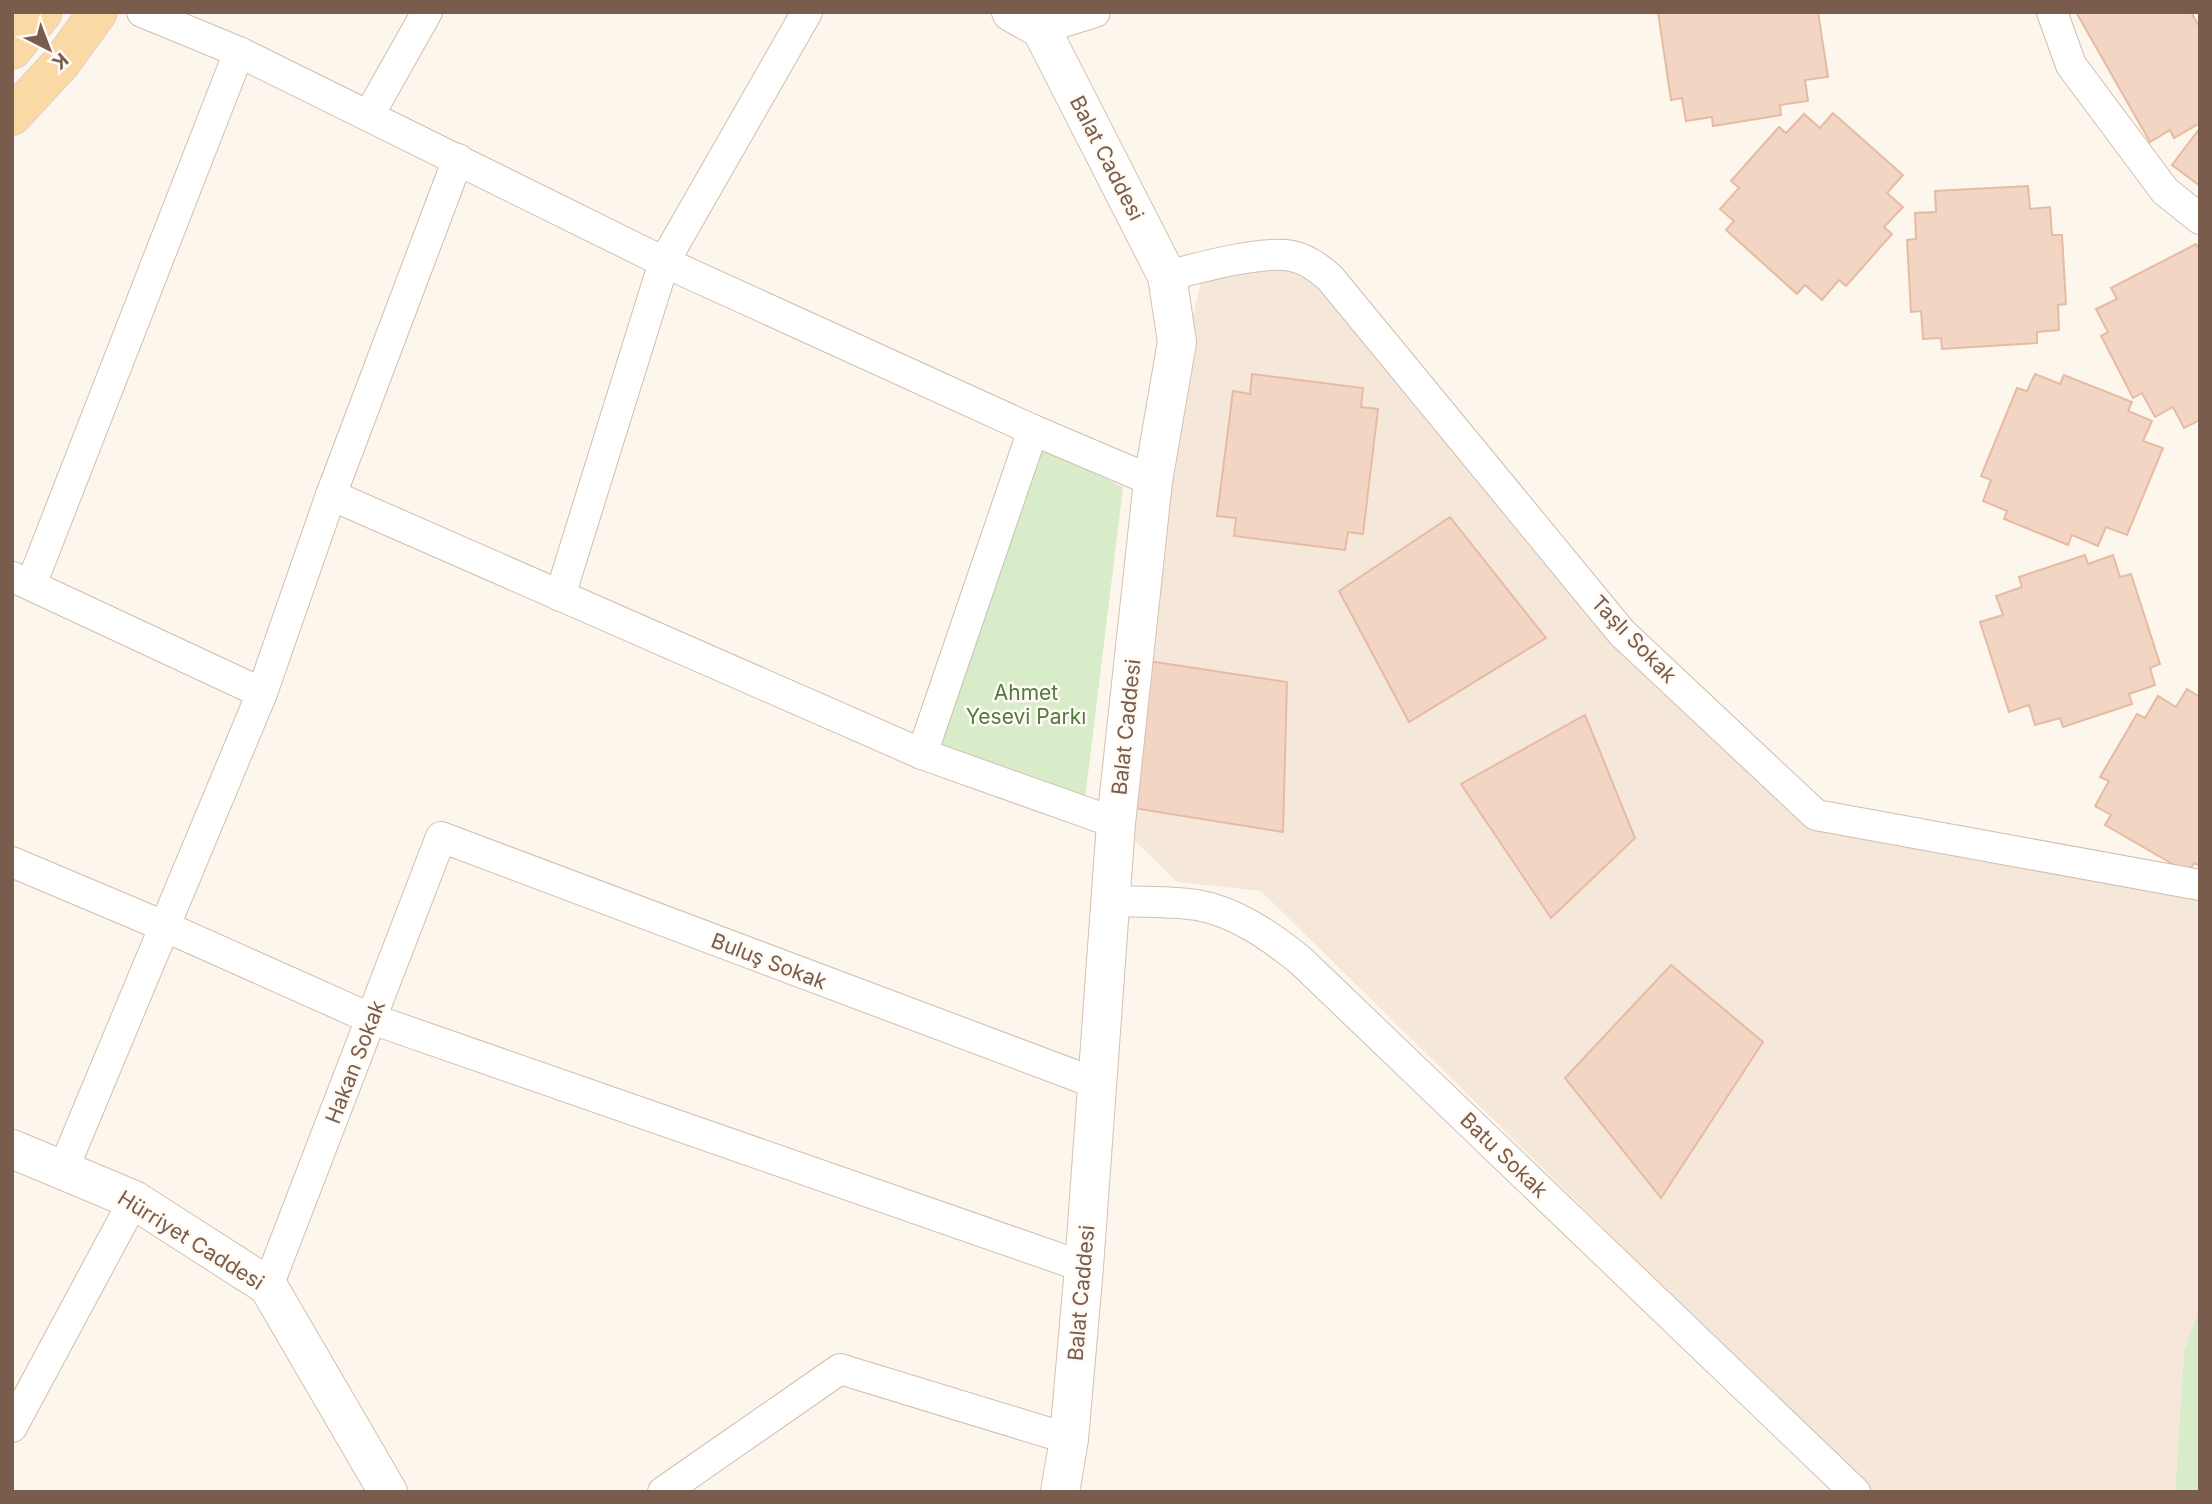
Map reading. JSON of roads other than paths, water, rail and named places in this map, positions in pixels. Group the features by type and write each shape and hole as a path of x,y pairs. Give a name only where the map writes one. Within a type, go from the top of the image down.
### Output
{"main road":[{"path":"12,50 43,12"},
{"path":"12,116 61,63 98,12"}],"street":[{"path":"142,12 239,52 664,262 1033,430 1153,481"},
{"path":"369,115 427,12"},
{"path":"560,596 664,262 807,12"},
{"path":"1028,18 1095,12"},
{"path":"2052,12 2071,65 2165,191 2200,219"},
{"name":"Balat Caddesi","path":"1028,18 1167,276 1177,342 1153,481 1116,823 1084,1267 1069,1439 1060,1492"},
{"path":"239,52 22,581 262,693"},
{"path":"63,1170 262,693 331,495 458,159"},
{"name":"Taşlı Sokak","path":"1167,276 1205,266 1276,255 1294,256 1314,264 1330,278 1622,633 1816,816 2200,885"},
{"path":"922,754 1033,430"},
{"path":"331,495 922,754 1116,823"},
{"name":"Hakan Sokak","path":"268,1286 441,837"},
{"name":"Buluş Sokak","path":"441,837 1097,1084"},
{"path":"12,862 166,926 372,1019 1084,1267"},
{"name":"Batu Sokak","path":"1110,901 1197,905 1233,916 1269,935 1300,960 1855,1492"},
{"name":"Hürriyet Caddesi","path":"12,1149 134,1200 268,1286 388,1492"},
{"path":"12,1427 134,1200"},
{"path":"663,1492 840,1368 1069,1439"}],"park label":[{"name":"Ahmet Yesevi Parkı","path":"1026,704"}]}
